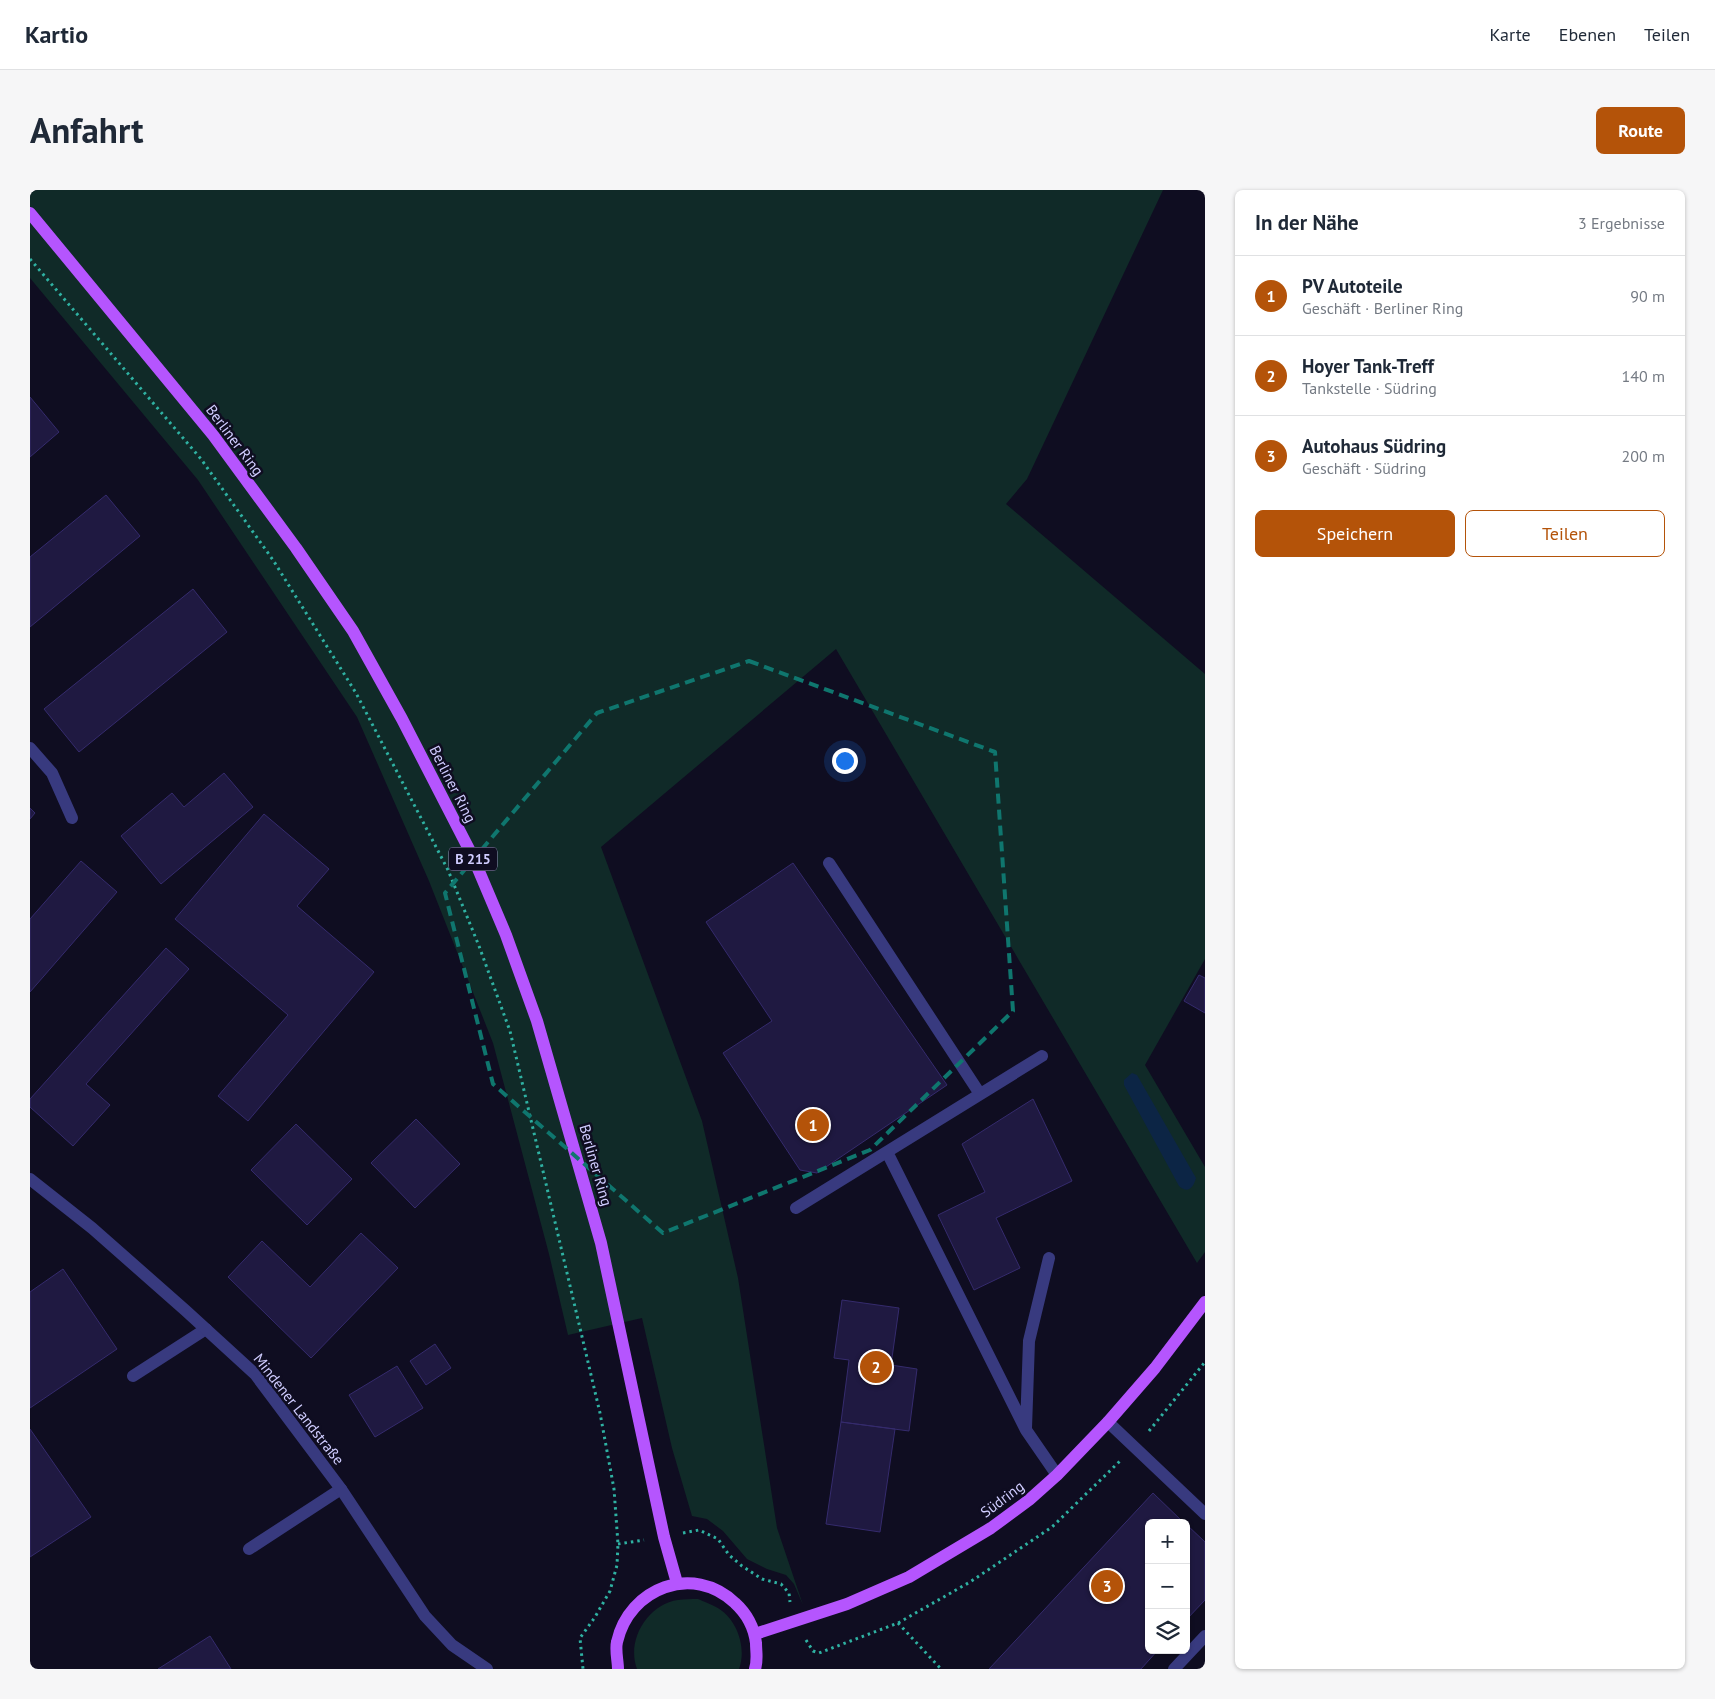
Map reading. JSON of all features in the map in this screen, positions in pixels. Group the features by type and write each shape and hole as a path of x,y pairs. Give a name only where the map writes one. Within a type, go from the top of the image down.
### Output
{"main road":[{"name":"Berliner Ring","path":"30,213 213,435 296,548 353,631 402,719 473,857 506,934 537,1021 601,1244 664,1537 677,1583"},
{"name":"Südring","path":"755,1634 847,1604 910,1577 991,1528 1029,1500 1057,1475 1108,1422 1155,1368 1204,1306"},
{"path":"618,1669 616,1644 627,1615 648,1594 677,1583 702,1584 726,1594 744,1612 755,1634 757,1663 755,1669"}],"street":[{"path":"30,748 52,773 72,818"},
{"path":"829,864 980,1094"},
{"path":"796,1208 1042,1056"},
{"path":"887,1152 1026,1430 1057,1475"},
{"name":"Mindener Landstraße","path":"30,1179 92,1228 255,1374 340,1489 425,1616 452,1645 487,1669"},
{"path":"1026,1430 1028,1341 1049,1258"},
{"path":"133,1376 206,1329"},
{"path":"1108,1422 1205,1514"},
{"path":"248,1549 340,1489"},
{"path":"1174,1669 1205,1636"}],"path":[{"path":"30,259 201,459 273,560 356,693 448,870 479,946 510,1031 600,1413 614,1489 618,1544 617,1565 610,1591 580,1638 583,1669"},
{"path":"618,1544 699,1530 718,1539 729,1555 742,1566 762,1579 781,1584 789,1593 794,1621 813,1651 819,1654"},
{"path":"898,1623 941,1669"}],"highlighted area":[{"path":"749,661 995,752 1013,1011 870,1150 663,1233 493,1084 445,893 597,713"}],"green space":[{"path":"30,190 1163,190 1027,479 1006,504 1205,674 1205,959 1145,1065 1205,1167 1205,1252 1197,1263 836,649 601,847 702,1121 738,1278 777,1528 803,1605 794,1584 786,1575 767,1569 747,1559 723,1531 707,1519 692,1516 672,1448 642,1318 568,1335 549,1254 493,1043 429,881 357,717 198,480 30,278"},
{"path":"698,1599 723,1612 735,1626 742,1652 739,1669 637,1669 634,1658 637,1635 649,1616 657,1608 667,1603"}],"water":[{"path":"1132,1073 1137,1075 1196,1178 1188,1190 1179,1186 1124,1085 1124,1080"}],"building":[{"path":"30,397 59,432 30,457"},
{"path":"106,495 140,536 30,627 30,557"},
{"path":"193,589 227,632 79,752 44,709"},
{"path":"224,773 253,807 161,884 121,836 172,793 184,807"},
{"path":"30,808 35,813 30,819"},
{"path":"264,814 329,869 297,906 374,972 248,1121 218,1096 288,1015 175,919"},
{"path":"81,861 117,892 30,992 30,919"},
{"path":"793,863 947,1085 817,1173 800,1170 723,1053 772,1021 706,922"},
{"path":"166,948 189,969 86,1084 110,1105 73,1146 30,1107 30,1099"},
{"path":"1199,975 1205,978 1205,1013 1184,1001"},
{"path":"1033,1099 1072,1181 996,1218 1020,1268 974,1290 938,1215 985,1192 962,1144"},
{"path":"416,1119 460,1164 415,1208 371,1163"},
{"path":"296,1124 352,1179 307,1225 251,1170"},
{"path":"361,1233 398,1268 311,1358 228,1277 262,1241 310,1287"},
{"path":"63,1269 117,1349 30,1408 30,1292"},
{"path":"842,1300 899,1308 891,1365 917,1369 909,1431 841,1422 849,1360 834,1358"},
{"path":"435,1344 451,1368 426,1385 410,1361"},
{"path":"397,1366 423,1408 375,1437 349,1395"},
{"path":"841,1422 895,1429 880,1532 826,1524"},
{"path":"30,1429 91,1517 30,1557"},
{"path":"1153,1493 1180,1519 1145,1519 1145,1654 1154,1654 1141,1669 989,1669"},
{"path":"1190,1528 1205,1542 1205,1600 1190,1616"},
{"path":"210,1636 231,1669 158,1669"}],"place":[{"name":"PV Autoteile","path":"813,1125"},
{"name":"Hoyer Tank-Treff","path":"876,1367"},
{"name":"Autohaus Südring","path":"1107,1586"}]}
